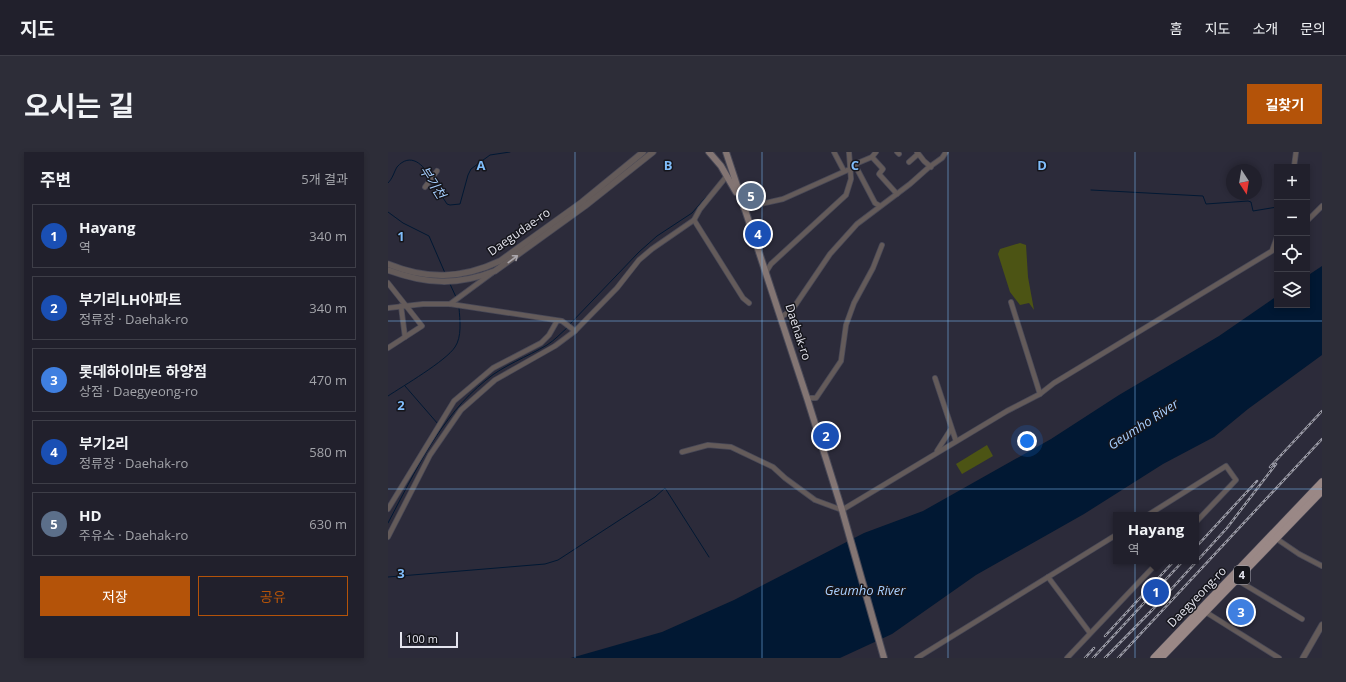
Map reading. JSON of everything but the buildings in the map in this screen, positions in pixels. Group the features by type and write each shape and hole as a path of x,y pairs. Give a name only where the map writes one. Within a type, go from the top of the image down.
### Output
{"main road":[{"path":"709,152 740,198"},
{"name":"Daehak-ro","path":"726,153 807,398 842,510 884,658"},
{"name":"Daegyeong-ro","path":"1161,658 1180,639 1203,610 1322,482"},
{"name":"Daegyeong-ro","path":"1154,658 1203,610 1237,580 1322,491"},
{"path":"1166,658 1180,639"},
{"path":"1150,658 1165,647"}],"street":[{"name":"Daegudae-ro","path":"450,279 500,261 582,202 643,152"},
{"name":"Daegudae-ro","path":"450,279 481,276 495,271 585,206 653,152"},
{"path":"834,152 844,171"},
{"path":"766,272 771,264 846,195 851,179 852,167 849,152"},
{"path":"743,208 784,199 872,158 876,152"},
{"path":"781,317 792,310 830,254 851,230 942,158 946,152"},
{"path":"1294,164 1296,152"},
{"path":"910,162 918,153 931,167"},
{"path":"872,158 883,169 879,174 897,194"},
{"path":"852,167 875,203 880,206"},
{"path":"425,187 437,172"},
{"path":"388,537 430,455 461,410 495,380 555,346 572,328 617,288 648,252 694,220 700,209 726,177"},
{"path":"1310,218 1322,206"},
{"path":"694,220 743,298 749,303"},
{"path":"807,398 816,398 841,361 846,325 854,303 873,268 882,245"},
{"path":"682,452 708,445 731,447 774,466 785,478 815,500 842,510 956,441 1040,394 1054,383 1272,252 1274,246"},
{"path":"388,264 411,272 443,279"},
{"path":"388,270 419,280 450,279"},
{"path":"450,304 495,271"},
{"path":"388,283 422,326 388,348"},
{"path":"1011,302 1040,394"},
{"path":"388,308 406,305 450,304 562,321 572,328"},
{"path":"401,306 405,337"},
{"path":"388,509 454,401 493,368 540,343 552,332 557,321"},
{"path":"935,378 956,441"},
{"path":"936,453 952,429"},
{"path":"1153,512 1226,466 1236,480 1199,519"},
{"path":"917,658 1113,537"},
{"path":"1277,539 1299,554 1322,566"},
{"path":"1067,658 1155,564"},
{"path":"1048,577 1090,633"},
{"path":"1237,580 1302,619"},
{"path":"1203,610 1269,656 1278,658"},
{"path":"1304,658 1322,625"}],"green space":[{"path":"1020,243 1026,245 1028,277 1034,310 1029,303 1020,305 1010,292 998,254 1000,249"},
{"path":"987,445 993,456 962,474 956,464"}],"water":[{"name":"Geumho River","path":"1322,266 1322,355 1248,409 1214,437 1163,464 1084,514 976,575 892,634 840,658 571,658 662,632 734,600 864,533 923,511 1051,439 1119,395 1219,336 1274,298 1274,308 1310,308 1310,274"}],"waterway":[{"name":"부기천","path":"432,181 447,204 460,204 471,169 490,155 510,152"},
{"name":"부기천","path":"388,183 397,167 407,160 412,160 420,164 430,178"},
{"path":"1091,190 1203,196 1206,204 1248,201 1251,202 1253,211 1274,208"},
{"path":"570,324 639,252 657,236 692,213 706,197"},
{"path":"388,212 403,223 429,236 445,273"},
{"path":"450,284 456,297"},
{"path":"388,396 434,366 455,347 460,333 459,308"},
{"path":"388,523 430,446 455,411 486,380 508,365 547,345 568,327"},
{"path":"405,386 438,424"},
{"path":"388,577 545,564 558,560 655,497 665,488 709,557"}],"railway":[{"path":"1270,467 1322,411"},
{"path":"1118,658 1322,439"},
{"path":"1199,559 1227,528 1276,464"},
{"path":"1199,544 1257,481"},
{"path":"1105,636 1171,564"},
{"path":"1093,658 1180,564"},
{"path":"1105,658 1194,564"},
{"path":"1085,658 1094,648"}],"place":[{"name":"HD","path":"751,196"},
{"name":"부기2리","path":"758,234"},
{"name":"부기리LH아파트","path":"826,436"},
{"name":"Hayang","path":"1156,592"},
{"name":"롯데하이마트 하양점","path":"1241,612"}]}
